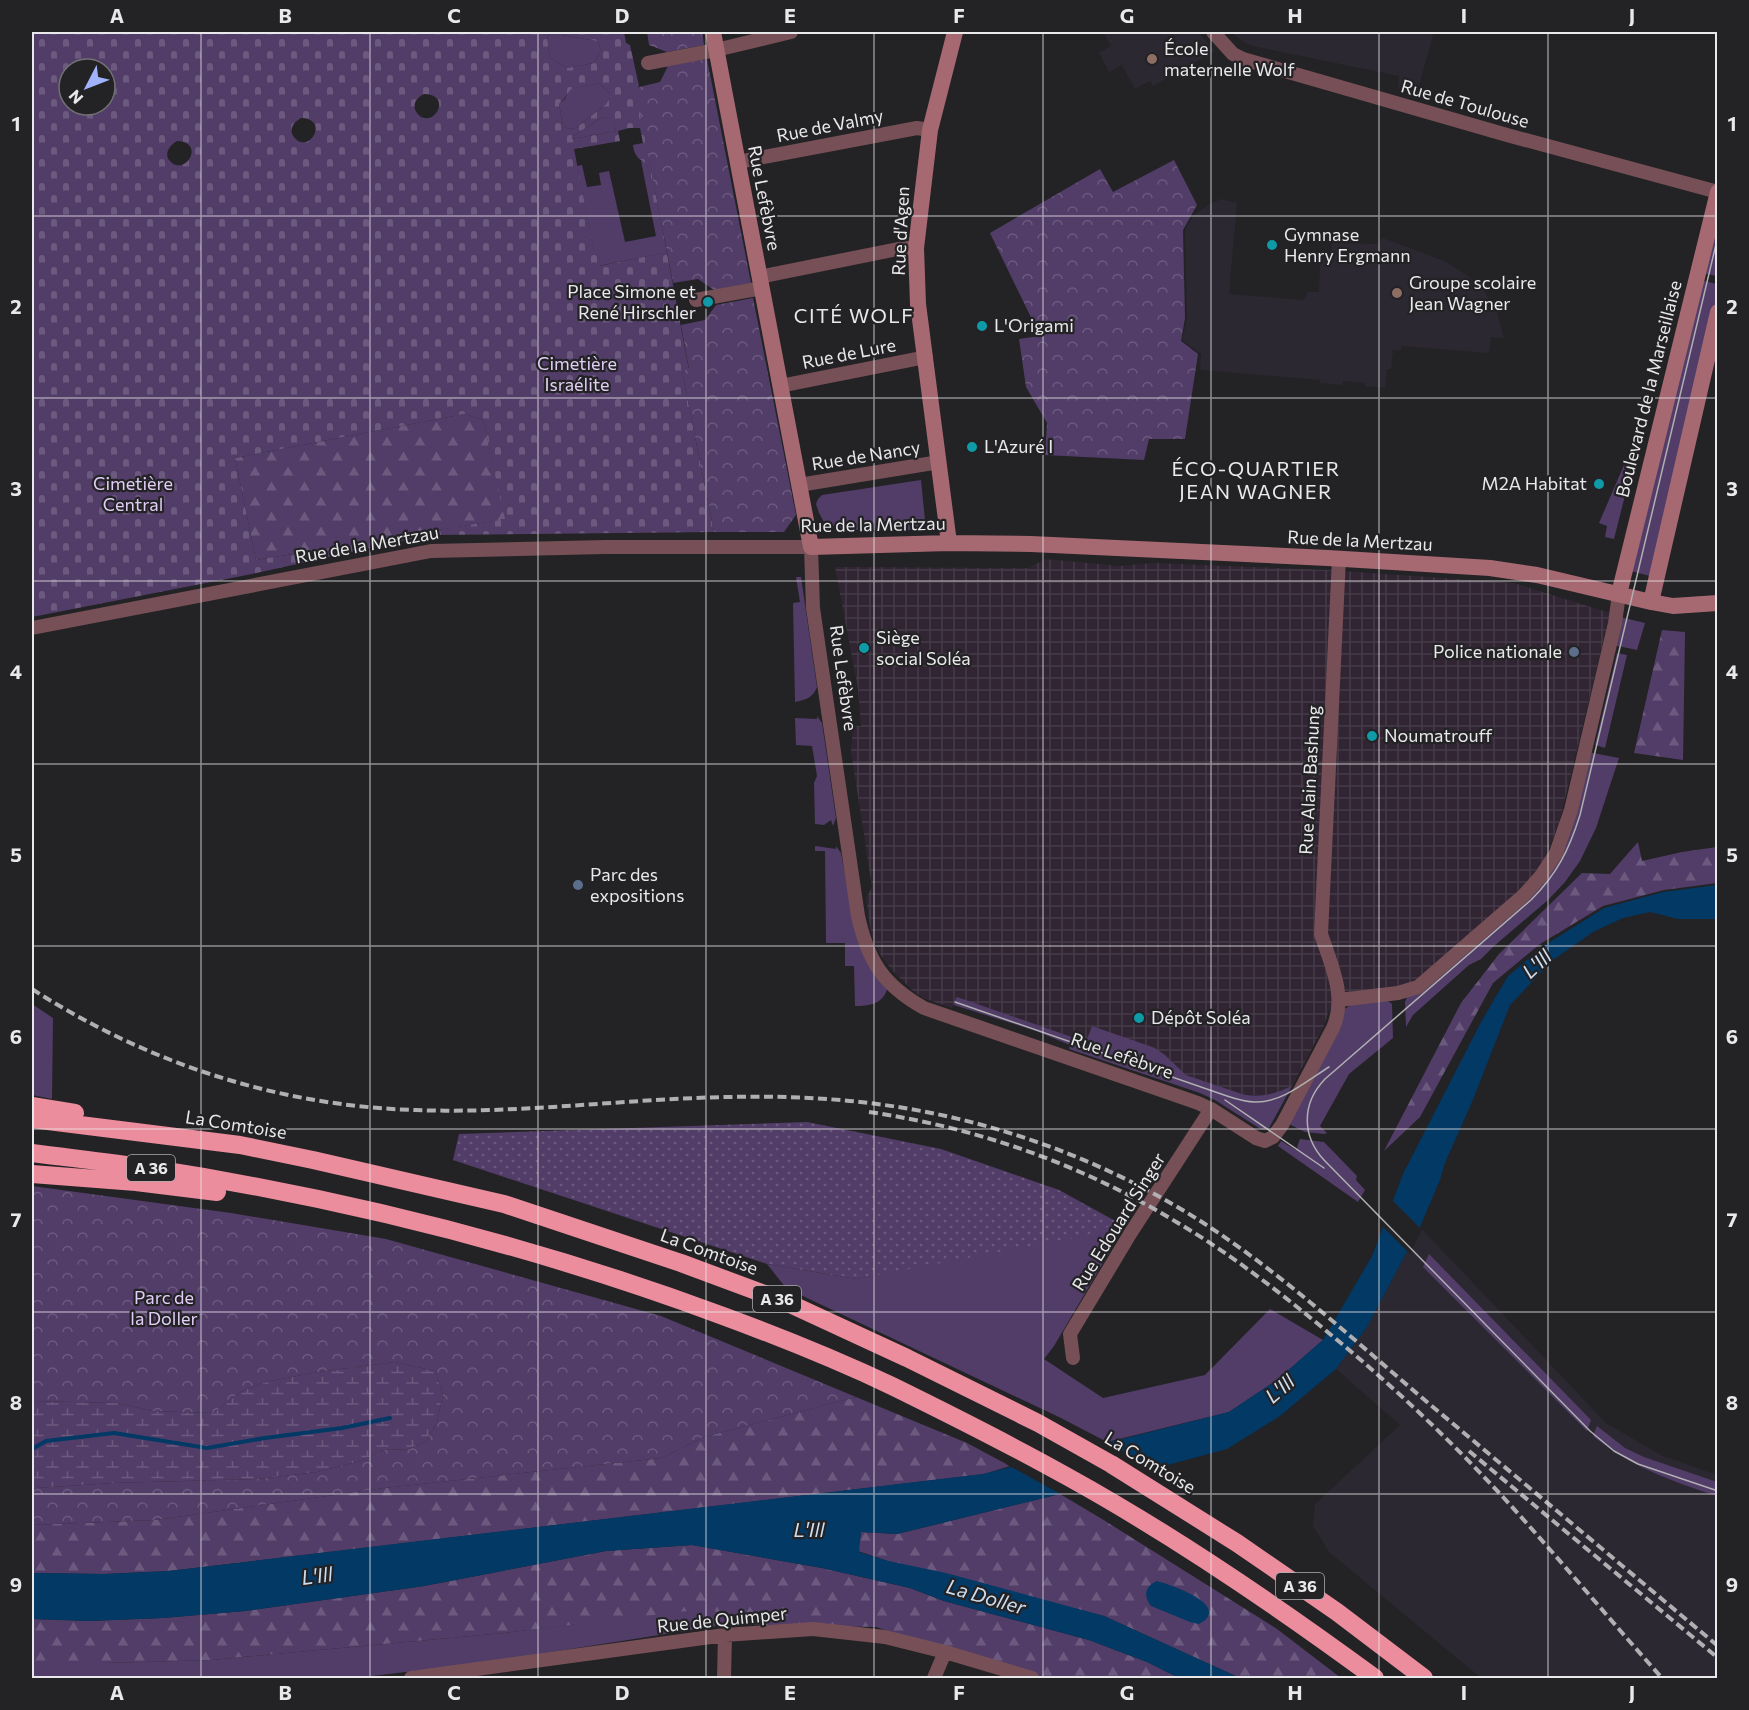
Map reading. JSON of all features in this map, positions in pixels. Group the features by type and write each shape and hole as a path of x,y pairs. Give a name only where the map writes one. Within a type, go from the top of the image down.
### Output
{"highway":[{"path":"32,1106 114,1119 158,1135"},
{"name":"La Comtoise","path":"32,1119 240,1145 504,1204 681,1263 786,1302 907,1358 1038,1423 1111,1464 1172,1501 1337,1612 1424,1678"},
{"name":"A 36","path":"32,1153 147,1168 270,1190 379,1213 578,1266 673,1297 768,1333 890,1385 1069,1477 1216,1567 1375,1678"},
{"path":"32,1174 136,1182 220,1192 270,1190"}],"main road":[{"name":"Rue Lefèbvre","path":"713,32 811,547"},
{"name":"Rue d'Agen","path":"949,543 918,304 916,248 930,130 955,32"},
{"name":"Boulevard de la Marseillaise","path":"1619,594 1718,192"},
{"path":"1651,603 1718,312"},
{"name":"Rue de la Mertzau","path":"811,547 1031,543 1339,558 1490,568 1537,575 1651,603 1673,606 1718,603"}],"street":[{"path":"648,63 716,50 790,32"},
{"name":"Rue de Toulouse","path":"1213,32 1233,54 1243,59 1507,135 1718,192"},
{"name":"Rue de Valmy","path":"738,162 917,128 930,130"},
{"path":"696,300 760,282 903,248 916,248"},
{"name":"Rue de Lure","path":"780,386 926,357"},
{"name":"Rue de Nancy","path":"799,485 939,462"},
{"name":"Rue de la Mertzau","path":"32,628 431,551 811,547"},
{"name":"Rue Lefèbvre","path":"811,547 813,608 858,916 866,945 878,968 886,980 899,992 924,1008 1186,1098 1211,1109 1265,1141 1273,1137 1282,1125 1333,1028 1339,1000"},
{"name":"Rue Alain Bashung","path":"1339,558 1321,934 1335,976 1339,1000"},
{"path":"1339,1000 1398,993 1418,987 1524,895 1541,876 1556,853 1571,810 1616,617 1619,594"},
{"name":"Rue Edouard Singer","path":"1073,1358 1070,1334 1130,1234 1211,1109"},
{"name":"Rue de Quimper","path":"411,1678 725,1635 813,1629 885,1637 1032,1678"},
{"path":"724,1678 725,1635"},
{"path":"934,1678 945,1652"}],"shaded area":[{"name":"École maternelle Wolf","path":"1103,32 1198,32 1215,51 1153,86 1150,81 1135,89 1122,65 1109,72 1099,53 1111,46"},
{"path":"1231,32 1434,32 1417,93 1398,87 1399,76 1252,46"},
{"name":"Groupe scolaire Jean Wagner","path":"1221,199 1237,203 1229,294 1303,300 1308,292 1319,292 1320,261 1330,257 1332,243 1377,244 1383,238 1444,261 1468,276 1484,291 1497,312 1504,338 1491,337 1489,353 1402,346 1401,350 1393,350 1391,369 1387,369 1385,388 1365,386 1365,383 1343,381 1342,385 1320,383 1320,380 1200,370 1201,354 1182,340 1187,319 1185,230 1194,215"},
{"path":"1045,559 1119,566 1153,563 1328,570 1514,583 1610,613 1559,824 1544,861 1521,891 1420,979 1396,987 1339,997 1328,1013 1324,1026 1292,1086 1279,1093 1264,1096 1242,1094 1186,1075 1165,1055 1092,1026 1087,1042 955,1002 952,1008 923,998 891,969 880,954 872,936 866,898 872,887 851,751 853,726 861,726 858,689 835,567 1029,568"},
{"path":"1420,1227 1606,1423 1661,1455 1717,1475 1717,1678 1481,1678 1329,1552 1313,1526 1315,1504 1400,1425 1336,1369 1367,1327"}],"green space":[{"name":"Cimetière Central","path":"32,32 624,32 626,43 630,45 639,86 636,89 689,370 682,371 714,532 430,535 252,574 32,617","holes":["551,33 596,41 600,46 599,55 594,63 567,68 550,58 547,36","599,83 609,93 609,99 576,128 567,129 563,126 559,104 571,89","424,94 433,96 438,100 439,105 434,116 428,118 423,118 415,110 416,102","602,117 612,121 616,131 572,139","301,118 310,120 315,124 316,129 310,140 305,142 300,142 292,134 293,126","640,128 643,143 633,145 634,151 647,164 663,253 599,266 574,149 620,141 618,131","177,141 186,143 191,147 192,152 186,163 181,165 175,165 169,160 167,152","464,414 483,420 505,519 256,560 235,458"]},
{"path":"647,32 702,32 704,45 667,52 649,45"},
{"path":"551,33 596,41 600,46 598,57 594,63 567,68 550,58 547,36"},
{"path":"707,59 751,283 714,290 698,279 673,283 635,88 660,82 668,66"},
{"path":"599,83 609,93 606,104 576,128 567,129 563,126 559,104 565,99 570,89"},
{"path":"602,117 612,121 616,131 572,139 572,137"},
{"path":"1174,160 1197,205 1183,230 1185,318 1181,341 1198,354 1185,439 1149,439 1144,460 1045,455 1047,423 1026,387 1019,339 1040,336 990,233 1100,169 1113,192"},
{"path":"641,161 647,163 664,253 598,266 577,166 582,165 587,187 601,185 599,173 609,171 625,242 656,236"},
{"path":"1717,208 1717,276 1702,273"},
{"path":"1700,280 1717,284 1717,296 1650,576 1631,571"},
{"path":"753,298 796,515 784,532 714,532 682,371 689,369 681,325 705,320 716,305"},
{"path":"464,414 483,420 506,519 256,560 235,458"},
{"path":"1627,458 1634,460 1614,539 1605,537 1607,526 1599,523"},
{"path":"921,480 926,530 844,530 824,522 816,504 822,495"},
{"path":"796,577 801,577 817,687 808,698 795,702 793,603 800,602"},
{"path":"1620,617 1645,623 1637,650 1613,645"},
{"path":"1662,630 1685,632 1683,760 1634,753"},
{"path":"1617,653 1627,655 1605,748 1595,745"},
{"path":"817,716 822,723 836,818 833,826 831,820 824,825 815,824 814,783 817,776 812,746 796,745 795,718 817,719"},
{"path":"1588,752 1619,758 1596,828 1580,861 1548,900 1413,1015 1406,1027 1405,1002 1407,997 1540,885"},
{"path":"1638,842 1642,861 1717,847 1717,883 1664,890 1603,906 1540,944 1493,983 1420,1117 1384,1151 1461,1003 1499,954 1582,873 1610,874"},
{"path":"815,846 836,849 836,846 841,853 849,895 887,989 882,998 875,1003 855,1006 854,966 845,966 845,943 826,943 825,851 815,851"},
{"path":"957,997 1086,1042 1092,1026 1155,1048 1186,1075 1242,1094 1255,1096 1292,1086 1269,1128 1264,1130 1200,1093 1069,1049 1070,1045 1036,1031 954,1005"},
{"path":"1387,1000 1392,1004 1393,1038 1349,1074 1320,1126 1327,1133 1305,1132 1289,1124 1342,1011 1352,1004"},
{"path":"32,1004 53,1018 52,1099 32,1095"},
{"path":"807,1122 941,1149 1059,1190 1119,1223 1083,1236 857,1279 767,1264 453,1160 459,1134"},
{"path":"1300,1139 1324,1142 1357,1176 1356,1180 1365,1190 1358,1202 1278,1146 1281,1141 1296,1150"},
{"name":"Parc de la Doller","path":"32,1186 231,1213 386,1239 661,1316 856,1397 704,1437 662,1458 384,1488 155,1520 32,1525 32,1494 36,1488 113,1483 258,1479 317,1472 361,1461 384,1450 409,1449 426,1441 437,1422 443,1394 435,1371 394,1362 318,1372 266,1382 242,1391 213,1413 152,1411 117,1403 32,1401"},
{"path":"1119,1223 1110,1251 1044,1359 1103,1398 1205,1375 1270,1309 1323,1340 1277,1380 1229,1412 1107,1442 786,1288 767,1264 857,1279"},
{"path":"1429,1254 1591,1420 1587,1431 1423,1267"},
{"path":"394,1362 435,1371 443,1394 437,1422 426,1441 409,1449 384,1450 361,1461 317,1472 258,1479 113,1483 36,1488 32,1494 32,1401 117,1403 152,1411 213,1413 242,1391 266,1382 318,1372"},
{"path":"856,1397 967,1443 1010,1466 984,1474 169,1571 104,1574 32,1573 32,1525 155,1520 384,1488 662,1458 704,1437"},
{"path":"1597,1426 1625,1448 1644,1457 1717,1482 1717,1496 1668,1479 1637,1465 1593,1436"},
{"path":"1060,1494 1277,1629 1341,1678 1240,1678 1104,1616 888,1561 858,1551 861,1532 897,1534"},
{"path":"692,1545 822,1568 910,1588 944,1601 1089,1640 1147,1662 1179,1678 1040,1678 876,1627 730,1624 712,1608 504,1633 211,1660 32,1663 32,1619 89,1621 245,1611 424,1586 606,1551"},
{"path":"712,1607 730,1624 488,1662 356,1678 32,1678 32,1663 211,1660 504,1633"}],"water":[{"name":"L'Ill","path":"1717,885 1717,919 1678,919 1650,912 1623,918 1593,932 1553,960 1510,1005 1420,1227 1367,1327 1336,1369 1280,1416 1227,1449 1060,1494 897,1534 861,1532 859,1552 1104,1616 1240,1678 1179,1678 1147,1662 1089,1640 944,1601 910,1588 822,1568 692,1545 606,1551 424,1586 245,1611 89,1621 32,1619 32,1573 104,1574 169,1571 983,1474 1229,1412 1277,1380 1323,1340 1372,1256 1403,1174 1481,1022 1508,976 1542,947 1604,908 1663,892"},
{"path":"1157,1581 1191,1594 1200,1600 1209,1612 1207,1618 1199,1624 1151,1606 1146,1592"}],"pier":[{"path":"1391,1199 1422,1230 1410,1254 1381,1225"},
{"path":"1103,1440 1157,1471 1064,1496 1006,1464"}],"waterway":[{"path":"32,1449 46,1441 114,1433 207,1448 342,1428 390,1418"}],"tram line":[{"path":"1718,236 1580,815 1567,850 1548,881 1531,900 1325,1079 1312,1099 1307,1120 1312,1141 1324,1160 1590,1431 1614,1451 1638,1464 1718,1491"},
{"path":"955,1002 1245,1101 1265,1101 1285,1095 1329,1067"},
{"path":"1225,1100 1324,1168"}],"railway":[{"path":"32,989 121,1039 168,1059 215,1076 314,1100 364,1107 454,1111 689,1098 817,1098 934,1113 1026,1138 1057,1149 1148,1190 1205,1224 1263,1265 1718,1646"},
{"path":"869,1112 910,1119 990,1139 1067,1167 1142,1202 1239,1263 1358,1358 1443,1435 1523,1520 1662,1678"},
{"path":"1469,1451 1718,1658"}],"place":[{"name":"École maternelle Wolf","path":"1152,59"},
{"name":"Gymnase Henry Ergmann","path":"1272,245"},
{"name":"Groupe scolaire Jean Wagner","path":"1397,293"},
{"name":"Place Simone et René Hirschler","path":"708,302"},
{"name":"L'Origami","path":"982,326"},
{"name":"L'Azuré I","path":"972,447"},
{"name":"M2A Habitat","path":"1599,484"},
{"name":"Siège social Soléa","path":"864,648"},
{"name":"Police nationale","path":"1574,652"},
{"name":"Noumatrouff","path":"1372,736"},
{"name":"Parc des expositions","path":"578,885"},
{"name":"Dépôt Soléa","path":"1139,1018"}],"district":[{"name":"CITÉ WOLF","path":"854,316"},
{"name":"ÉCO-QUARTIER JEAN WAGNER","path":"1256,480"}],"park label":[{"name":"Cimetière Israélite","path":"577,374"}],"water label":[{"name":"La Doller","path":"986,1597"}]}
